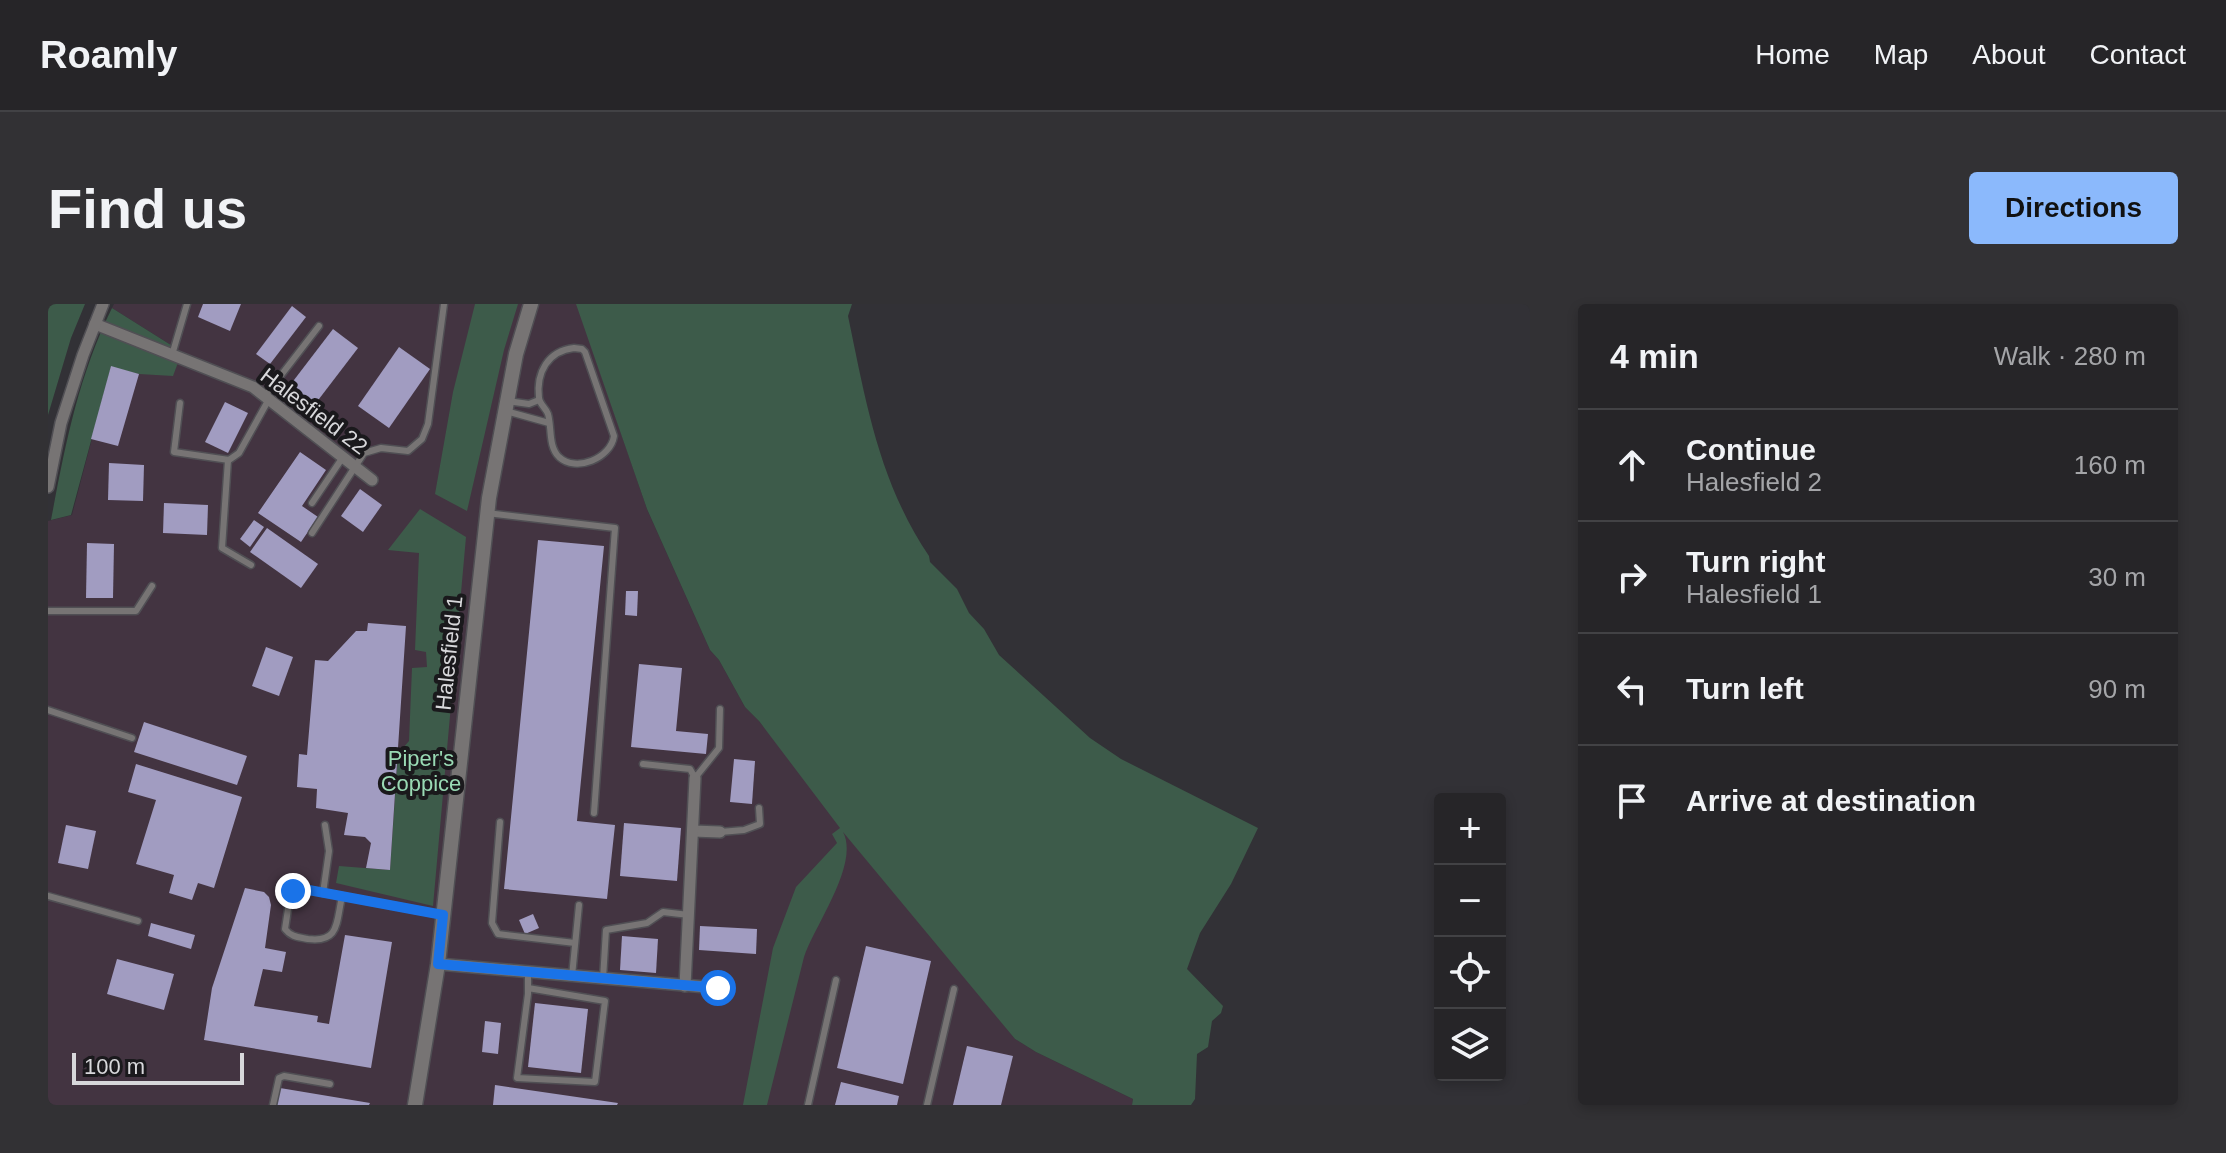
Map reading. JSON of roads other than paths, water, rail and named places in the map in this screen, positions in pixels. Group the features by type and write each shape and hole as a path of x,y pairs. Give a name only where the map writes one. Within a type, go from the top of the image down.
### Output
{"street":[{"path":"48,487 61,423 103,304"},
{"name":"Halesfield 1","path":"415,1105 438,964 487,513 516,354 531,304"},
{"name":"Halesfield 22","path":"95,324 253,387 372,480"},
{"path":"685,986 695,778"},
{"path":"693,831 720,832"},
{"path":"438,964 718,988"}],"lane":[{"path":"172,355 187,304"},
{"path":"312,533 364,453 381,448 408,451 422,439 428,424 444,304"},
{"path":"180,403 174,452 228,460 239,453 267,398 319,326"},
{"path":"562,350 584,350 613,430 611,447 592,461 569,462 556,453 549,423 539,400 542,369 547,360 562,350"},
{"path":"506,406 539,400"},
{"path":"506,406 549,423"},
{"path":"312,503 343,457"},
{"path":"228,460 222,548 251,565"},
{"path":"487,513 615,528 594,813"},
{"path":"48,611 136,611 152,586"},
{"path":"643,764 690,769 695,778 719,748 720,709"},
{"path":"48,710 132,738"},
{"path":"720,832 744,830 760,824 759,808"},
{"path":"500,822 492,923 498,934 575,943"},
{"path":"323,893 329,851 325,825"},
{"path":"342,897 329,939 323,941 290,935 285,929 284,921 293,891 298,888 443,915"},
{"path":"48,896 138,921"},
{"path":"572,976 579,905"},
{"path":"603,979 606,930 647,923 663,912 689,915"},
{"path":"528,972 517,1078 595,1082 605,1001 528,988"},
{"path":"808,1105 836,980"},
{"path":"927,1105 954,989"},
{"path":"273,1105 276,1084 284,1076 330,1084"}],"park label":[{"name":"Piper's Coppice","path":"421,770"}]}
